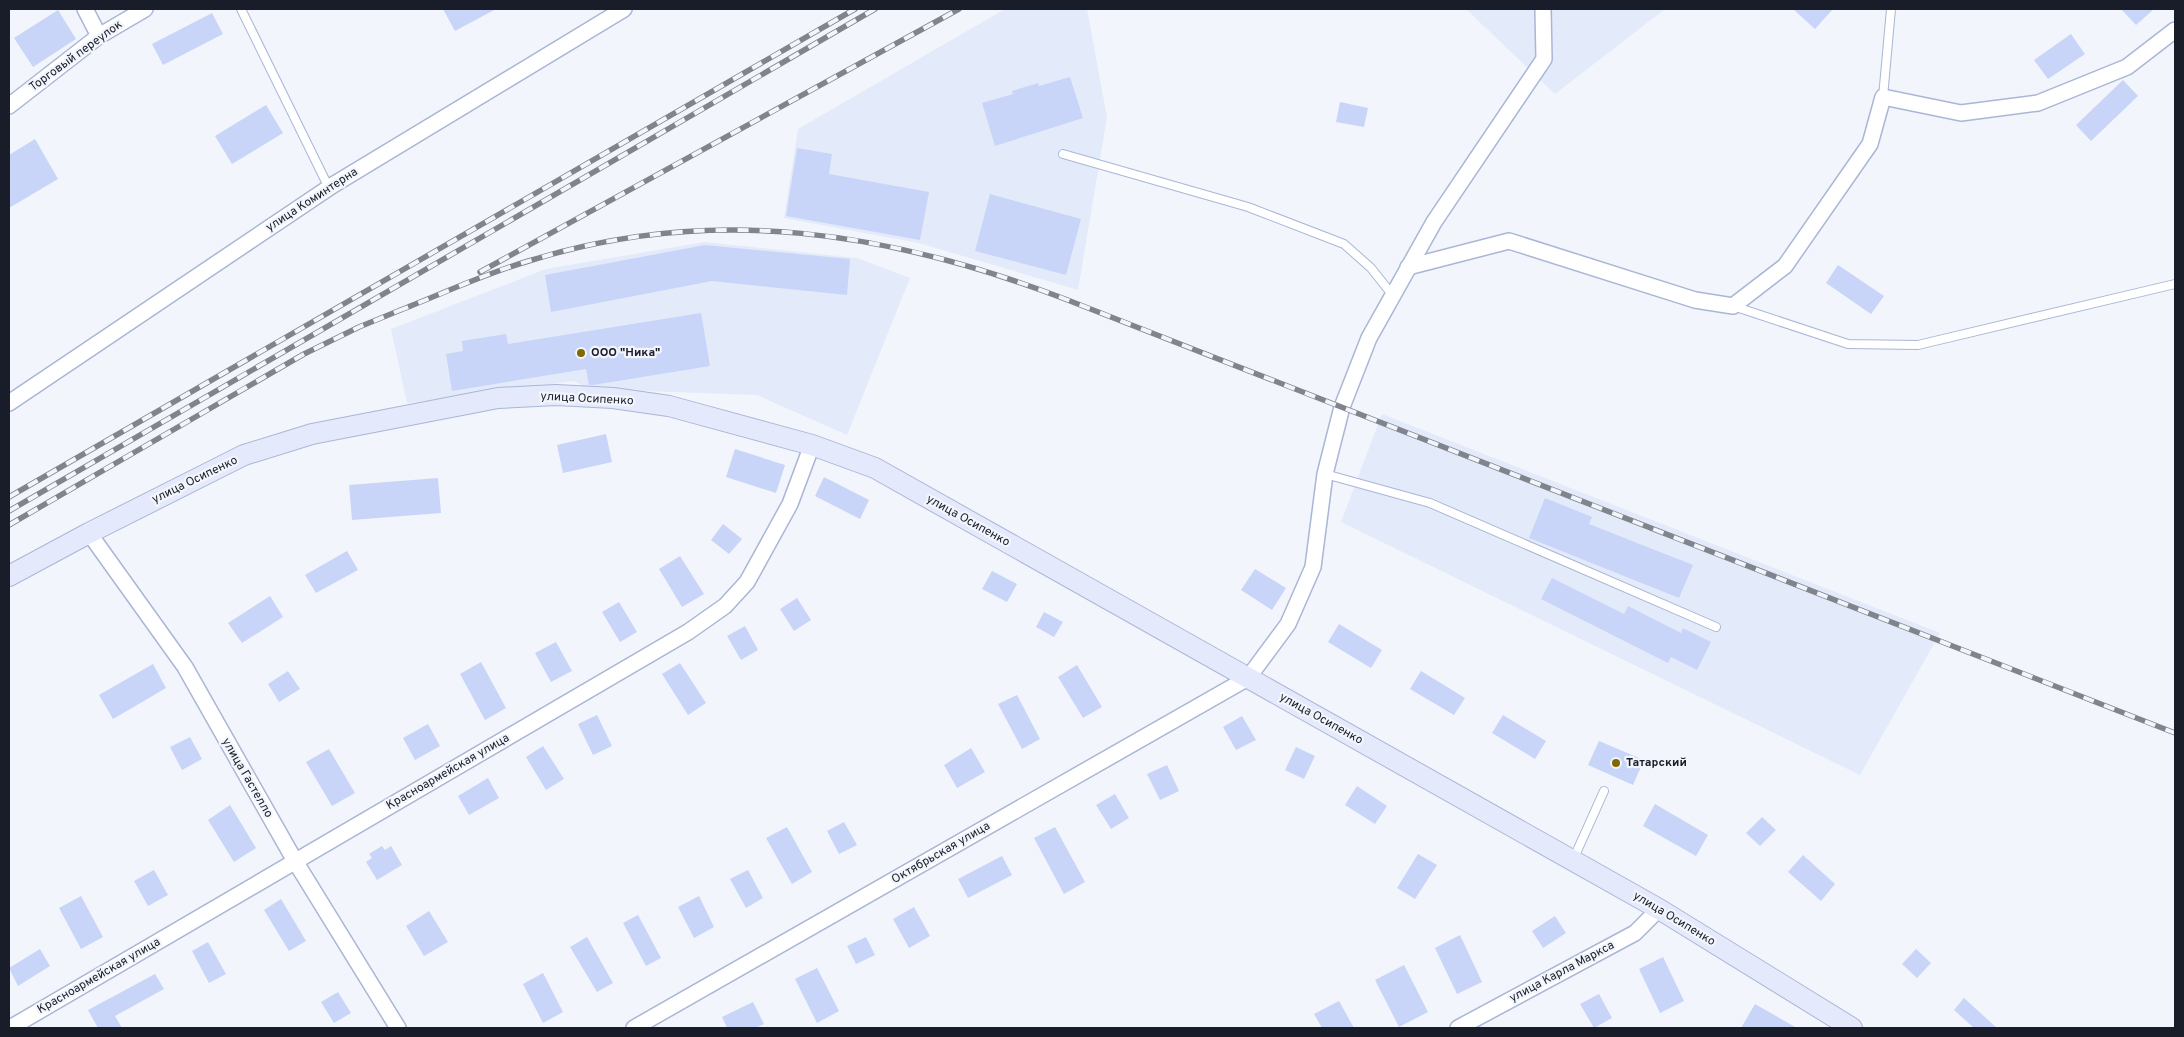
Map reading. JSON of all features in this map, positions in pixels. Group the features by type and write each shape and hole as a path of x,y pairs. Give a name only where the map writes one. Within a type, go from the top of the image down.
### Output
{"street":[{"path":"85,9 99,36"},
{"name":"Торговый переулок","path":"9,106 99,36 145,9"},
{"name":"улица Коминтерна","path":"9,403 329,188 624,9"},
{"path":"1248,678 1288,624 1313,567 1326,474 1342,407 1369,338 1434,222 1544,59 1543,9"},
{"path":"1408,267 1509,241 1695,300 1733,306 1785,266 1870,144 1883,97 1961,113 2038,103 2126,68 2175,30"},
{"name":"улица Осипенко","path":"9,576 89,533 244,455 312,434 498,398 556,395 613,398 669,406 812,445 875,468 1659,909 1852,1028"},
{"name":"Красноармейская улица","path":"10,1028 688,632 725,606 747,582 790,504 812,445"},
{"name":"улица Гастелло","path":"89,533 185,667 295,861 398,1028"},
{"name":"Октябрьская улица","path":"634,1028 1248,678"},
{"name":"улица Карла Маркса","path":"1458,1028 1635,933 1659,909"}],"lane":[{"path":"242,9 329,188"},
{"path":"1883,97 1891,9"},
{"path":"1063,154 1248,207 1344,244 1371,268 1394,296"},
{"path":"1733,306 1848,344 1918,345 2175,284"},
{"path":"1326,474 1430,503 1716,627"},
{"path":"1573,860 1604,791"}],"shaded area":[{"path":"1005,9 1087,9 1107,117 1078,290 919,243 784,218 798,129"},
{"path":"1466,9 1665,9 1555,94"},
{"path":"705,242 857,258 910,278 847,435 757,395 589,389 574,381 407,403 391,329 546,269"},
{"path":"1382,414 1940,633 1860,775 1341,522"}],"building":[{"path":"443,9 496,9 455,31"},
{"path":"1793,9 1833,9 1815,29"},
{"path":"2121,9 2154,9 2136,25"},
{"path":"58,10 76,39 33,67 14,38"},
{"path":"212,13 223,34 163,65 152,44"},
{"path":"2071,34 2085,54 2048,79 2034,60"},
{"path":"1070,77 1083,118 995,146 982,103 1013,94 1012,91 1038,83 1039,86"},
{"path":"2123,80 2138,96 2091,141 2076,125"},
{"path":"1340,102 1368,108 1364,127 1336,122"},
{"path":"266,105 283,133 232,164 215,136"},
{"path":"35,139 58,179 9,208 9,155"},
{"path":"797,148 832,154 829,174 929,192 920,240 786,216"},
{"path":"990,194 1081,219 1066,275 975,251"},
{"path":"705,245 850,259 847,295 712,281 551,312 545,275"},
{"path":"1838,265 1884,296 1871,314 1826,283"},
{"name":"ООО \"Ника\"","path":"701,313 710,366 593,385 589,385 586,369 452,391 446,354 463,351 462,341 506,334 508,344"},
{"path":"606,434 612,462 563,473 557,445"},
{"path":"735,449 785,465 776,493 726,477"},
{"path":"824,477 869,500 860,519 815,496"},
{"path":"438,478 441,513 352,520 349,485"},
{"path":"1545,498 1592,517 1589,524 1693,565 1679,598 1529,538"},
{"path":"723,524 742,539 729,554 711,540"},
{"path":"347,551 358,570 316,593 305,575"},
{"path":"680,556 704,594 682,607 659,569"},
{"path":"1255,569 1286,588 1272,610 1241,590"},
{"path":"992,571 1017,584 1007,602 982,589"},
{"path":"1552,578 1624,614 1628,606 1681,633 1683,628 1711,642 1697,670 1671,657 1668,663 1541,599"},
{"path":"270,596 283,617 242,643 228,623"},
{"path":"797,598 811,620 794,631 780,609"},
{"path":"619,602 637,632 620,642 602,612"},
{"path":"1044,612 1063,622 1054,637 1036,627"},
{"path":"1339,624 1382,650 1371,668 1328,642"},
{"path":"745,626 758,650 741,660 727,636"},
{"path":"556,642 572,671 551,682 535,653"},
{"path":"481,662 506,708 485,720 460,674"},
{"path":"680,663 706,703 688,715 662,674"},
{"path":"153,664 166,688 113,719 99,695"},
{"path":"1077,665 1102,707 1083,718 1058,677"},
{"path":"288,671 300,689 279,702 268,684"},
{"path":"1421,671 1465,698 1454,715 1410,689"},
{"path":"1017,695 1040,739 1022,749 998,704"},
{"path":"597,715 612,746 593,755 578,724"},
{"path":"1503,715 1546,741 1535,759 1492,733"},
{"path":"1242,716 1256,740 1236,750 1223,727"},
{"path":"428,724 440,746 415,760 403,738"},
{"path":"190,737 202,759 182,770 170,747"},
{"name":"Татарский","path":"1599,741 1644,760 1633,785 1588,765"},
{"path":"543,746 564,779 546,790 526,757"},
{"path":"1296,747 1315,756 1304,779 1285,770"},
{"path":"971,748 985,772 957,788 944,765"},
{"path":"329,749 355,793 332,806 306,762"},
{"path":"1167,765 1179,791 1160,800 1147,774"},
{"path":"488,778 499,798 469,815 458,796"},
{"path":"1357,786 1387,806 1375,824 1345,805"},
{"path":"1115,794 1129,818 1111,829 1096,805"},
{"path":"1655,804 1708,835 1696,856 1643,826"},
{"path":"230,805 256,848 234,862 208,820"},
{"path":"1762,817 1776,830 1760,846 1746,833"},
{"path":"844,822 857,845 839,854 827,831"},
{"path":"787,827 812,872 792,884 766,838"},
{"path":"1055,827 1085,882 1064,894 1034,838"},
{"path":"382,846 385,850 391,846 402,865 377,880 366,862 372,858 369,854"},
{"path":"1418,854 1437,865 1415,899 1397,888"},
{"path":"1803,855 1835,884 1821,901 1788,872"},
{"path":"1002,856 1012,875 968,898 958,879"},
{"path":"154,870 168,895 148,906 134,881"},
{"path":"748,870 763,898 746,908 730,879"},
{"path":"81,896 103,937 81,949 59,908"},
{"path":"699,896 714,927 694,938 678,907"},
{"path":"281,899 306,941 289,951 264,910"},
{"path":"914,907 930,936 909,948 893,919"},
{"path":"429,911 448,942 424,956 406,926"},
{"path":"638,915 661,958 646,966 623,923"},
{"path":"1555,916 1566,933 1543,948 1532,931"},
{"path":"1460,935 1482,982 1457,994 1435,948"},
{"path":"587,937 613,983 597,992 570,947"},
{"path":"866,937 875,955 856,964 847,946"},
{"path":"208,942 226,974 209,983 192,951"},
{"path":"40,949 50,966 18,986 9,968"},
{"path":"1916,949 1931,963 1917,978 1902,964"},
{"path":"1663,957 1684,1001 1660,1013 1639,969"},
{"path":"1404,965 1428,1012 1399,1027 1375,980"},
{"path":"817,968 839,1011 817,1023 795,979"},
{"path":"543,973 563,1012 543,1023 523,984"},
{"path":"155,974 164,989 115,1016 122,1028 98,1028 88,1010"},
{"path":"338,992 351,1013 334,1023 321,1002"},
{"path":"1599,994 1612,1018 1594,1028 1580,1004"},
{"path":"1964,998 1997,1028 1974,1028 1954,1010"},
{"path":"1339,1001 1354,1028 1322,1028 1314,1014"},
{"path":"753,1002 764,1024 755,1028 727,1028 722,1017"},
{"path":"1755,1004 1797,1028 1741,1028"}],"railway":[{"path":"9,497 855,9"},
{"path":"9,511 875,9"},
{"path":"480,272 959,9"},
{"path":"398,311 481,277 532,260 600,243 667,233 734,230 801,233 867,242 933,257 999,276 1065,299 2175,733"},
{"path":"9,525 304,354 359,327 403,309"}],"place":[{"name":"ООО \"Ника\"","path":"581,353"},
{"name":"Татарский","path":"1616,763"}]}
